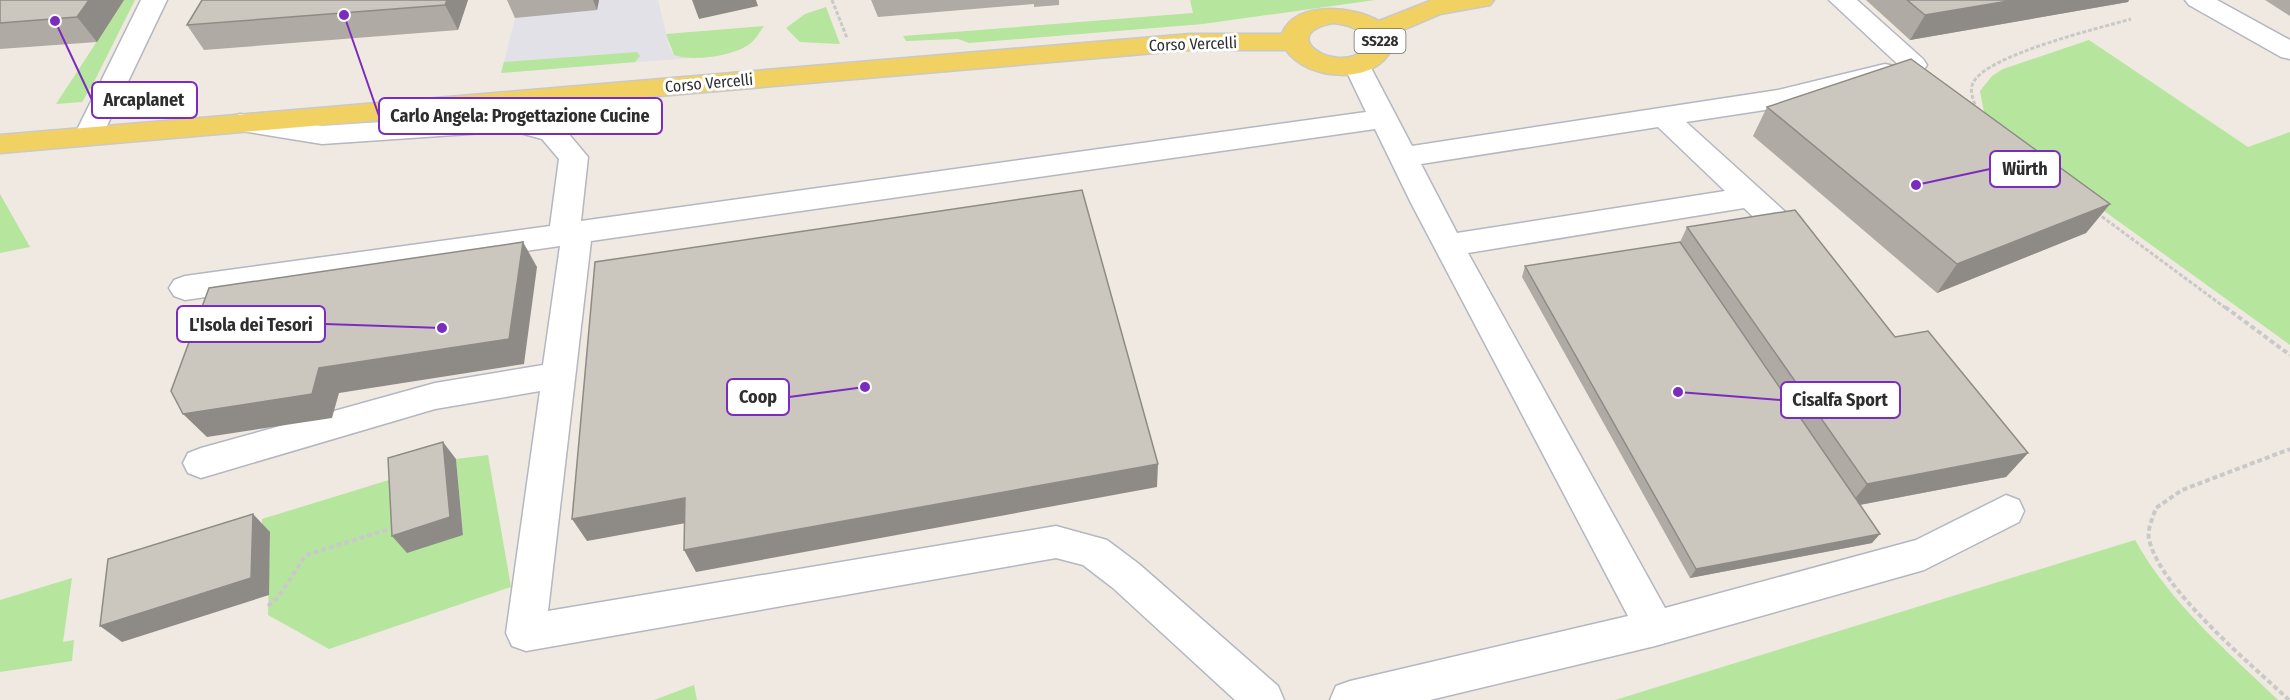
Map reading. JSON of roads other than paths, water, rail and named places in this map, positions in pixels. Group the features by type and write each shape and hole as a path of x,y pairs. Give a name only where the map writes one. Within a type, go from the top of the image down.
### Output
{"main road":[{"name":"SS228","path":"1376,32 1434,7 1481,0"},
{"name":"SS228","path":"1320,16 1346,16 1358,20 1376,32 1380,42 1378,52 1370,60 1357,66 1341,68 1324,66 1309,60 1298,51 1294,42 1294,33 1299,26 1320,16"},
{"name":"Corso Vercelli","path":"0,144 1190,42 1294,42"}],"street":[{"path":"88,136 154,0"},
{"path":"1403,157 1778,99 1914,65 1842,0"},
{"path":"2198,0 2290,51"},
{"path":"1357,66 1403,157 1654,628"},
{"path":"1665,118 1819,261"},
{"path":"185,288 1383,119"},
{"path":"240,123 322,135 513,122 552,132 574,157 559,375 526,633 1056,542 1094,552 1126,576 1264,700"},
{"path":"1450,245 1750,196"},
{"path":"201,464 435,396 559,375"},
{"path":"1350,700 1654,628 1924,554 2006,511"}],"place":[{"name":"Carlo Angela: Progettazione Cucine","path":"344,15"},
{"name":"Arcaplanet","path":"55,21"},
{"name":"Würth","path":"1916,185"},
{"name":"L'Isola dei Tesori","path":"442,328"},
{"name":"Coop","path":"865,387"},
{"name":"Cisalfa Sport","path":"1678,392"}]}
